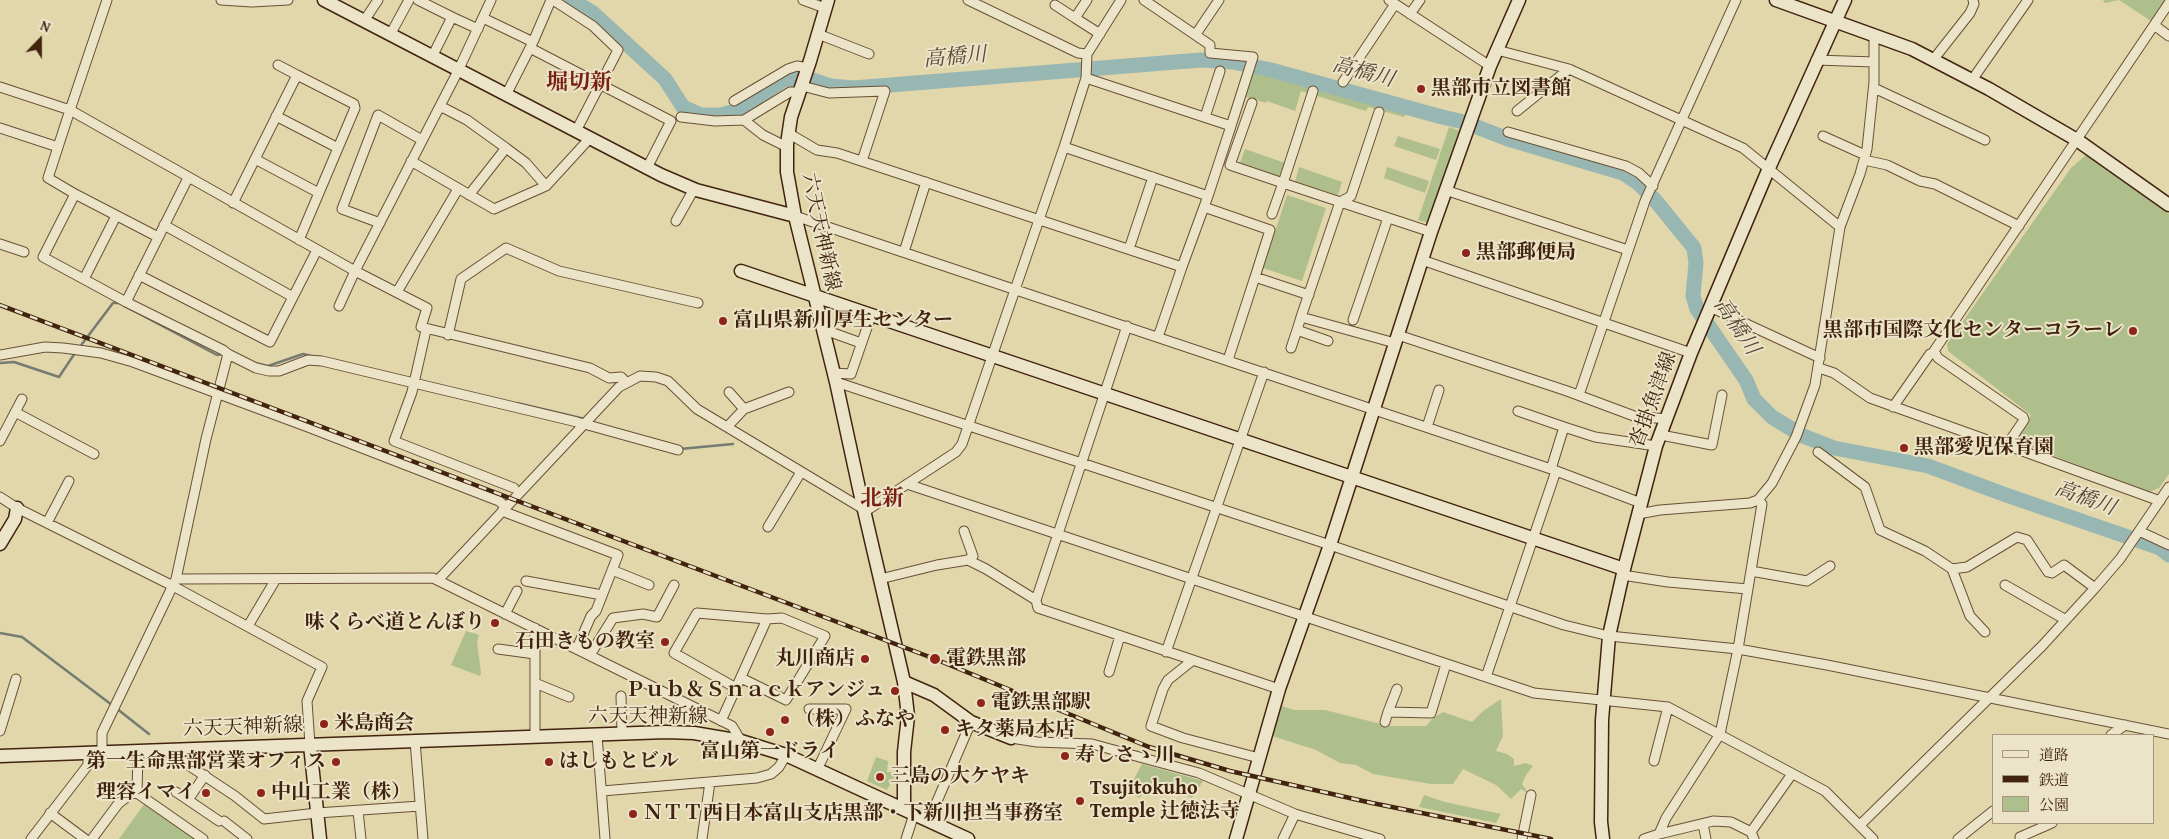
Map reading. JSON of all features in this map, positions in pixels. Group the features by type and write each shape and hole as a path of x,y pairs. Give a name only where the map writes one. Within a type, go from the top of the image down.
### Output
{"street":[{"path":"107,0 48,178 158,237"},
{"path":"222,0 252,2 288,0"},
{"path":"324,0 647,168 694,189 795,216 1016,289 1554,470 1640,509 1660,510 1750,503 1758,500 1772,483 1796,437 1810,402 1819,368 1840,227 1865,157 1874,88 1874,34"},
{"path":"364,21 378,0"},
{"path":"390,35 409,0"},
{"path":"418,0 478,29"},
{"path":"339,306 355,271 458,71 491,0"},
{"path":"506,95 552,0 593,26 618,50 576,130"},
{"path":"803,0 827,4"},
{"path":"968,0 1078,53 1087,54"},
{"path":"1076,18 1087,0"},
{"path":"438,580 619,387 640,376 656,377 668,381 698,409 865,510 956,452 962,444 1064,148 1086,78 1087,54 1122,0"},
{"path":"1144,0 1210,45 1210,53 1253,57 1208,196 1158,337"},
{"path":"1196,34 1219,0"},
{"path":"1410,14 1420,0"},
{"path":"1236,839 1250,796 1279,689 1330,545 1445,190 1490,66 1520,0"},
{"path":"1579,395 1645,201 1736,0"},
{"path":"1776,0 1874,34 1933,60 1972,80 2077,140 2169,205"},
{"name":"沓掛魚津線","path":"1603,839 1601,822 1604,699 1609,636 1623,572 1658,441 1710,307 1816,60 1845,0"},
{"path":"1933,60 1970,13 1974,4 1973,0"},
{"path":"1972,80 2028,0"},
{"path":"1343,82 1392,2 1490,66"},
{"path":"1934,354 1934,350 2169,3"},
{"name":"六天天神新線","path":"0,756 416,740 694,733 741,741 786,755 909,811 904,752 908,716 904,682 795,216 787,172 788,133 791,117 827,4"},
{"path":"1055,4 1100,34"},
{"path":"432,57 452,17"},
{"path":"483,18 600,84 671,121 647,168"},
{"path":"2154,25 2169,36"},
{"path":"818,34 869,54"},
{"path":"1497,50 1569,69 1743,148 1840,227"},
{"path":"1816,60 1874,62"},
{"path":"278,65 354,104 355,108 299,240"},
{"path":"734,101 788,68 797,66 807,70"},
{"path":"1517,111 1569,69"},
{"path":"1205,117 1220,71"},
{"path":"233,203 297,75"},
{"path":"1086,78 1230,126"},
{"path":"0,87 70,110 317,250 427,308 421,327 426,330 590,368 609,378 621,378 626,382"},
{"path":"1874,88 1985,140"},
{"path":"681,117 715,121 744,120 790,92 801,89 829,93 885,91 862,161"},
{"path":"1272,214 1313,90"},
{"path":"1252,103 1230,166 1431,232"},
{"path":"440,106 467,120 526,163 546,186"},
{"path":"1291,348 1340,202 1351,196 1379,112"},
{"path":"380,223 342,209 378,115 422,140"},
{"path":"276,116 338,148"},
{"path":"744,120 762,135 787,147"},
{"path":"0,128 58,147"},
{"path":"1508,132 1626,166 1639,173 1653,186"},
{"path":"788,133 817,150 838,153 1182,267"},
{"path":"1823,136 1920,181 1935,184 2019,226"},
{"path":"411,161 494,208 546,186 590,138"},
{"path":"469,195 506,148"},
{"path":"1064,148 1208,196"},
{"path":"255,159 319,193"},
{"path":"1129,249 1153,177"},
{"path":"126,302 188,178"},
{"path":"904,252 926,182"},
{"path":"397,292 458,188"},
{"path":"676,220 694,189"},
{"path":"1445,190 1628,250"},
{"path":"75,194 43,257 126,302 256,368 279,372 308,360 322,361 678,450"},
{"path":"1204,207 1270,230 1228,360"},
{"path":"84,279 116,216"},
{"path":"1354,320 1388,218"},
{"path":"164,225 293,297"},
{"path":"0,244 24,252"},
{"path":"448,335 461,279 506,248 559,271 698,303"},
{"path":"139,275 270,342 317,250"},
{"path":"1422,260 1691,353"},
{"path":"740,271 1535,539 1623,572 1668,582 1748,589"},
{"path":"1255,277 1309,295"},
{"path":"1710,307 1820,358"},
{"path":"834,377 851,374 871,316"},
{"path":"1301,316 1396,339 1579,395 1634,416 1667,419"},
{"path":"1127,326 1036,600 1038,608 1279,689"},
{"path":"822,329 862,343"},
{"path":"426,330 414,384 394,441 514,488"},
{"path":"1297,330 1328,341"},
{"path":"0,355 45,347 101,353 133,362 498,501 504,509 618,555 577,648"},
{"path":"102,752 102,734 174,582 228,354"},
{"path":"1893,407 1930,354 1934,354"},
{"path":"1934,354 2023,416 2024,420 2011,440 2017,449 2160,500"},
{"path":"1819,368 1834,374 1870,398 2004,446 2012,444"},
{"path":"1166,652 1264,372"},
{"path":"834,377 1082,463 1564,625 1609,636 1738,649 1914,681 2169,734"},
{"path":"1427,427 1439,390"},
{"path":"729,392 744,409"},
{"path":"727,427 744,409 789,392"},
{"path":"1518,411 1595,437 1712,445 1722,395"},
{"path":"0,441 22,399"},
{"path":"15,412 94,454"},
{"path":"1486,677 1535,539 1564,428"},
{"path":"1818,452 1865,487 1880,530 1925,551 1952,569 1970,616 1985,632"},
{"path":"768,527 800,472"},
{"path":"47,523 68,481"},
{"path":"907,484 1304,618 1534,693 1668,707 1825,791 1873,839"},
{"path":"1860,825 2066,620 2120,559 2169,487"},
{"path":"0,497 47,523 174,582 322,667 307,701 320,839"},
{"path":"1659,834 1666,818 1711,751 1720,734 1738,649 1762,504 1758,500"},
{"path":"0,544 15,519 17,508"},
{"path":"2139,530 2169,545"},
{"path":"880,579 937,565 968,560 973,556 964,531"},
{"path":"1952,569 1967,567 2017,537 2027,540 2048,572 2052,573 2064,565 2095,588"},
{"path":"968,560 986,568 1036,600"},
{"path":"1751,570 1807,581 1830,566"},
{"path":"612,570 649,585"},
{"path":"174,582 276,578 433,578 732,726 741,741"},
{"path":"248,626 276,578"},
{"path":"526,581 602,595"},
{"path":"2005,585 2066,620"},
{"path":"590,655 613,618 643,614 657,617 674,586"},
{"path":"505,614 516,592"},
{"path":"736,688 674,654 697,614 767,620 782,618 825,636 786,700 741,678"},
{"path":"721,721 767,620"},
{"path":"534,628 535,737"},
{"path":"1109,672 1120,636"},
{"path":"498,650 534,654"},
{"path":"1193,660 1168,680 1163,689 1151,726 1191,740 1259,758"},
{"path":"1388,712 1431,713 1446,664"},
{"path":"0,730 16,679"},
{"path":"904,682 934,695 971,722 1011,738 1038,742 1092,744 1199,774 1295,814 1357,836 1380,839"},
{"path":"535,683 569,697"},
{"path":"1385,722 1397,689"},
{"path":"621,696 622,734"},
{"path":"1654,761 1668,707"},
{"path":"809,708 846,709 817,770"},
{"path":"929,820 971,722"},
{"path":"2112,734 2126,725"},
{"path":"597,735 605,839"},
{"path":"416,740 423,839"},
{"path":"170,749 173,755 205,775 264,819 317,813 420,806"},
{"path":"138,752 138,793"},
{"path":"31,839 88,765 88,753"},
{"path":"602,791 757,778 771,774 779,767 786,755"},
{"path":"1644,839 1714,821 1731,822 1753,836 1792,774"},
{"path":"188,800 205,775"},
{"path":"702,839 710,782"},
{"path":"176,792 247,839"},
{"path":"92,839 118,804 131,794 138,793 203,839"},
{"path":"1522,839 1531,795"},
{"path":"358,811 361,839"},
{"path":"906,839 909,811 968,839"},
{"path":"50,813 85,839"},
{"path":"1958,839 1992,813"},
{"path":"1284,839 1295,814"},
{"path":"1703,824 1706,839"},
{"path":"2021,839 2020,837 2050,824"}],"green space":[{"path":"2103,0 2119,0 2105,3"},
{"path":"2119,0 2165,0 2151,21"},
{"path":"1251,71 1406,113 1404,117 1368,107 1366,111 1301,91 1295,111 1267,101 1266,103 1243,96"},
{"path":"1449,127 1460,131 1429,223 1418,220"},
{"path":"1398,136 1440,149 1436,160 1394,146"},
{"path":"1245,149 1285,163 1280,177 1239,166"},
{"path":"2086,155 2169,214 2169,474 2159,488 2149,492 2020,443 2019,436 2031,415 1948,351 1947,344 2071,168"},
{"path":"1299,167 1342,182 1338,195 1295,182"},
{"path":"1387,167 1429,181 1425,193 1384,178"},
{"path":"1287,195 1326,208 1302,281 1263,268"},
{"path":"466,631 479,635 477,642 480,676 451,665"},
{"path":"1501,699 1503,736 1496,751 1507,754 1514,759 1514,766 1526,763 1533,766 1522,784 1529,794 1521,789 1511,799 1496,785 1463,769 1453,784 1431,784 1373,774 1356,765 1340,763 1316,750 1269,735 1279,705 1294,710 1325,710 1389,726 1426,726 1433,718 1443,712 1472,722 1483,711"},
{"path":"876,757 888,761 887,772 897,772 887,790 867,781"},
{"path":"1142,764 1203,781 1192,798 1156,785 1149,796 1143,794 1139,798 1128,790"},
{"path":"1424,795 1445,802 1501,814 1496,823 1419,807"},
{"path":"145,803 195,839 119,839"}],"waterway":[{"name":"高橋川","path":"572,0 593,13 665,79 683,107 701,115 721,115 739,110 783,80 807,78 831,86 853,88 1201,60 1233,62 1271,70 1464,122 1508,139 1623,173 1638,183 1655,200 1694,248 1696,263 1693,296 1697,309 1746,380 1754,399 1772,417 1803,436 1834,448 1928,466 2160,548 2169,555"},
{"path":"79,348 113,303 119,303 217,355 223,354"},
{"path":"0,363 14,362 59,377 75,353"},
{"path":"255,363 268,366 303,354 315,357"},
{"path":"517,403 585,419"},
{"path":"680,449 733,444"},
{"path":"0,633 22,637 112,705"},
{"path":"116,708 149,734"}],"railway":[{"path":"0,305 935,659 1149,747 1230,771 1372,803 1551,839"}],"place":[{"name":"黒部市立図書館","path":"1421,89"},
{"name":"黒部郵便局","path":"1466,253"},
{"name":"富山県新川厚生センター","path":"723,321"},
{"name":"黒部市国際文化センターコラーレ","path":"2133,331"},
{"name":"黒部愛児保育園","path":"1904,448"},
{"name":"味くらべ道とんぼり","path":"495,623"},
{"name":"石田きもの教室","path":"665,642"},
{"name":"丸川商店","path":"865,659"},
{"name":"電鉄黒部","path":"935,659"},
{"name":"Ｐｕｂ＆Ｓｎａｃｋアンジュ","path":"895,691"},
{"name":"電鉄黒部駅","path":"981,703"},
{"name":"（株）ふなや","path":"785,720"},
{"name":"米島商会","path":"324,724"},
{"name":"キタ薬局本店","path":"945,730"},
{"name":"富山第一ドライ","path":"770,732"},
{"name":"寿しさゝ川","path":"1065,756"},
{"name":"第一生命黒部営業オフィス","path":"336,762"},
{"name":"はしもとビル","path":"549,762"},
{"name":"三島の大ケヤキ","path":"880,777"},
{"name":"理容イマイ","path":"206,793"},
{"name":"中山工業（株）","path":"261,793"},
{"name":"Tsujitokuho Temple 辻徳法寺","path":"1080,801"},
{"name":"ＮＴＴ西日本富山支店黒部・下新川担当事務室","path":"633,814"}],"district":[{"name":"堀切新","path":"579,83"},
{"name":"北新","path":"882,499"}]}
